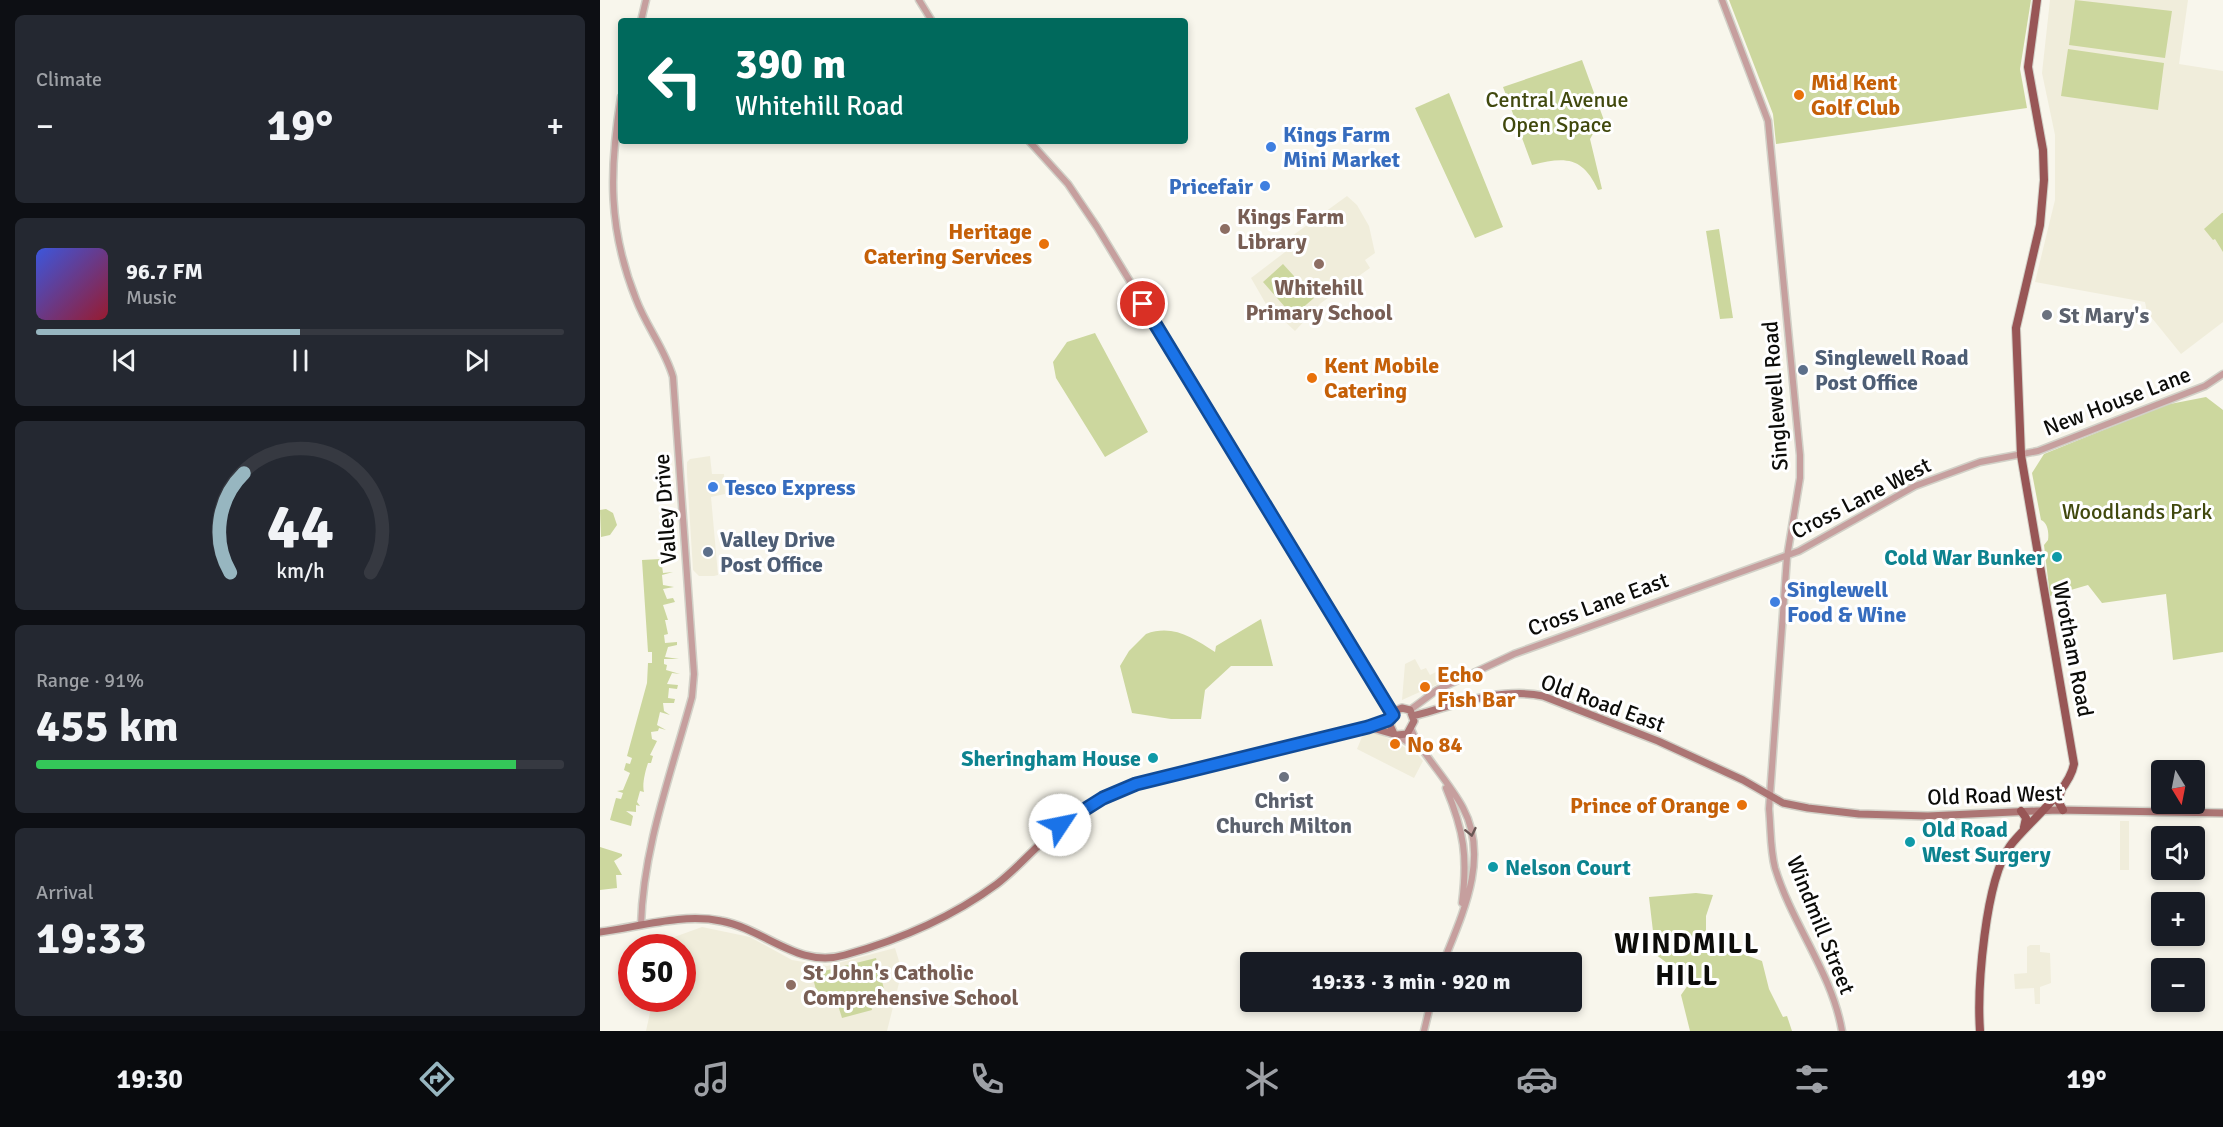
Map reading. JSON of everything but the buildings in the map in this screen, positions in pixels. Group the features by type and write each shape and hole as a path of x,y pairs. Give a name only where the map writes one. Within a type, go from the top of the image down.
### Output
{"main road":[{"name":"Wrotham Road","path":"1980,1031 1981,973 1996,876 2005,855 2024,829 2061,789 2072,772 2074,755 2044,597 2033,515 2021,455 2016,328 2040,225 2044,180 2043,150 2028,67 2037,0"},
{"name":"Old Road East","path":"1412,713 1427,712 1512,694 1544,696 1658,741 1743,780 1770,797"},
{"path":"1368,727 1396,735 1407,734 1411,729 1412,713 1398,705 1390,726 1396,735"},
{"path":"600,932 702,918 724,921 806,956 842,956 909,934 970,902 998,883 1060,825 1110,794 1153,780 1368,727 1393,715"},
{"path":"2061,789 2058,801 2063,810"},
{"name":"Old Road West","path":"1770,797 1785,804 1859,814 1949,816 2041,810 2223,813"},
{"path":"2021,811 2026,818 2024,829"}],"street":[{"path":"642,18 646,0"},
{"path":"919,0 930,18"},
{"name":"Singlewell Road","path":"1722,0 1766,113 1769,128 1800,455 1800,478 1787,556 1770,797"},
{"name":"Valley Drive","path":"618,115 614,139 612,209 628,279 644,316 668,360 673,377 694,674 692,697 647,858 642,886 641,925"},
{"path":"1032,144 1068,184 1393,715"},
{"name":"New House Lane","path":"2021,455 2060,443 2155,403 2198,388 2223,374"},
{"name":"Cross Lane West","path":"1787,556 1915,486 1980,462 2021,455"},
{"name":"Cross Lane East","path":"1412,713 1426,698 1445,686 1514,654 1787,556"},
{"path":"1426,698 1427,712"},
{"path":"1386,702 1398,705"},
{"path":"1411,729 1427,758 1464,809 1473,836 1473,874 1447,952"},
{"path":"1396,735 1414,746 1427,758"},
{"name":"Windmill Street","path":"1770,797 1775,867 1813,950 1842,1031"},
{"path":"1424,1031 1429,1012"}],"shaded area":[{"path":"2050,0 2188,0 2179,64 2223,71 2223,322 2181,354 2147,312 2145,302 2035,282 2055,200 2055,135 2042,73"},
{"name":"Whitehill Primary School","path":"1347,196 1357,205 1369,226 1375,253 1365,260 1370,268 1321,303 1295,331 1266,304 1251,278 1289,249 1292,236"},
{"path":"710,456 712,474 724,474 725,494 711,497 718,575 699,576 693,570 687,462 690,459"},
{"path":"1415,659 1421,670 1426,668 1430,675 1436,672 1440,683 1402,700 1405,664"},
{"path":"1364,732 1380,734 1417,754 1423,761 1414,778 1357,749"},
{"path":"2120,821 2129,821 2129,870 2120,870"},
{"name":"St John's Catholic Comprehensive School","path":"702,927 750,937 792,960 827,966 895,948 902,971 887,1031 646,1031 650,1012 696,1012 696,934 683,934"},
{"path":"2040,945 2040,952 2050,953 2051,983 2040,987 2040,1004 2035,1004 2034,988 2015,989 2014,974 2027,973 2027,947"}],"green space":[{"name":"Mid Kent Golf Club","path":"1729,0 2031,0 2020,69 2027,108 1776,144 1773,114"},
{"path":"2075,0 2172,11 2165,58 2069,45"},
{"path":"2068,49 2164,63 2158,110 2061,96"},
{"name":"Central Avenue Open Space","path":"1582,60 1605,123 1597,127 1590,139 1602,189 1598,190 1586,171 1572,162 1555,160 1532,165 1503,87"},
{"path":"1449,93 1503,227 1475,238 1415,108"},
{"path":"2222,213 2223,252 2215,239 2213,240 2204,229"},
{"path":"1719,229 1733,318 1720,319 1706,231"},
{"path":"1283,264 1314,298 1293,316 1263,282"},
{"path":"1095,333 1148,432 1105,457 1056,378 1053,362 1067,342"},
{"name":"Woodlands Park","path":"2206,397 2223,410 2223,652 2173,660 2166,594 2102,603 2088,585 2050,596 2044,545 2048,540 2048,531 2047,526 2041,520 2032,473 2044,454 2165,405"},
{"path":"606,509 613,513 617,525 610,535 601,537 600,510"},
{"path":"661,559 663,573 673,572 662,575 663,585 674,587 663,589 667,599 673,598 675,602 663,605 668,620 665,620 668,634 664,635 665,643 677,642 677,645 668,647 665,657 679,659 664,659 664,664 667,665 666,670 680,674 672,673 667,684 678,685 677,689 669,688 668,698 675,699 674,703 663,703 664,711 670,715 660,712 657,725 666,730 659,728 658,731 651,732 652,739 657,741 650,755 653,756 651,763 648,763 646,770 644,792 640,791 637,802 640,806 636,805 636,812 626,811 633,816 631,826 610,820 616,798 621,799 623,793 617,791 623,790 630,773 624,770 626,763 630,764 632,758 627,756 647,683 648,663 652,663 652,652 648,652 642,560"},
{"path":"1261,619 1273,666 1231,666 1205,690 1201,719 1171,719 1132,713 1120,666 1129,651 1146,634 1165,631 1182,634 1215,652 1216,646"},
{"path":"600,847 622,854 614,861 622,875 616,875 617,888 600,890"},
{"name":"WINDMILL HILL","path":"1696,893 1713,895 1706,916 1706,946 1732,950 1762,961 1769,989 1783,1017 1787,1016 1792,1031 1690,1031 1681,995 1688,985 1655,954 1654,948 1661,947 1660,940 1654,940 1649,897"},
{"path":"876,958 884,989 868,994 872,1010 842,1018 837,1002 820,1006 812,974"}],"place":[{"name":"Mid Kent Golf Club","path":"1799,95"},
{"name":"Kings Farm Mini Market","path":"1271,147"},
{"name":"Pricefair","path":"1265,186"},
{"name":"Kings Farm Library","path":"1225,229"},
{"name":"Heritage Catering Services","path":"1044,244"},
{"name":"Whitehill Primary School","path":"1319,264"},
{"name":"St Mary's","path":"2047,315"},
{"name":"Singlewell Road Post Office","path":"1803,370"},
{"name":"Kent Mobile Catering","path":"1312,378"},
{"name":"Tesco Express","path":"713,487"},
{"name":"Valley Drive Post Office","path":"708,552"},
{"name":"Cold War Bunker","path":"2057,557"},
{"name":"Singlewell Food & Wine","path":"1775,602"},
{"name":"Echo Fish Bar","path":"1425,687"},
{"name":"No 84","path":"1395,744"},
{"name":"Sheringham House","path":"1153,758"},
{"name":"Christ Church Milton","path":"1284,777"},
{"name":"Prince of Orange","path":"1742,805"},
{"name":"Old Road West Surgery","path":"1910,842"},
{"name":"Nelson Court","path":"1493,867"},
{"name":"St John's Catholic Comprehensive School","path":"791,985"}],"district":[{"name":"WINDMILL HILL","path":"1687,960"}],"route":[{"path":"1060,825 1090,805 1136,784 1368,727 1388,720 1393,715 1391,707 1382,700 1375,689 1143,304"}]}
